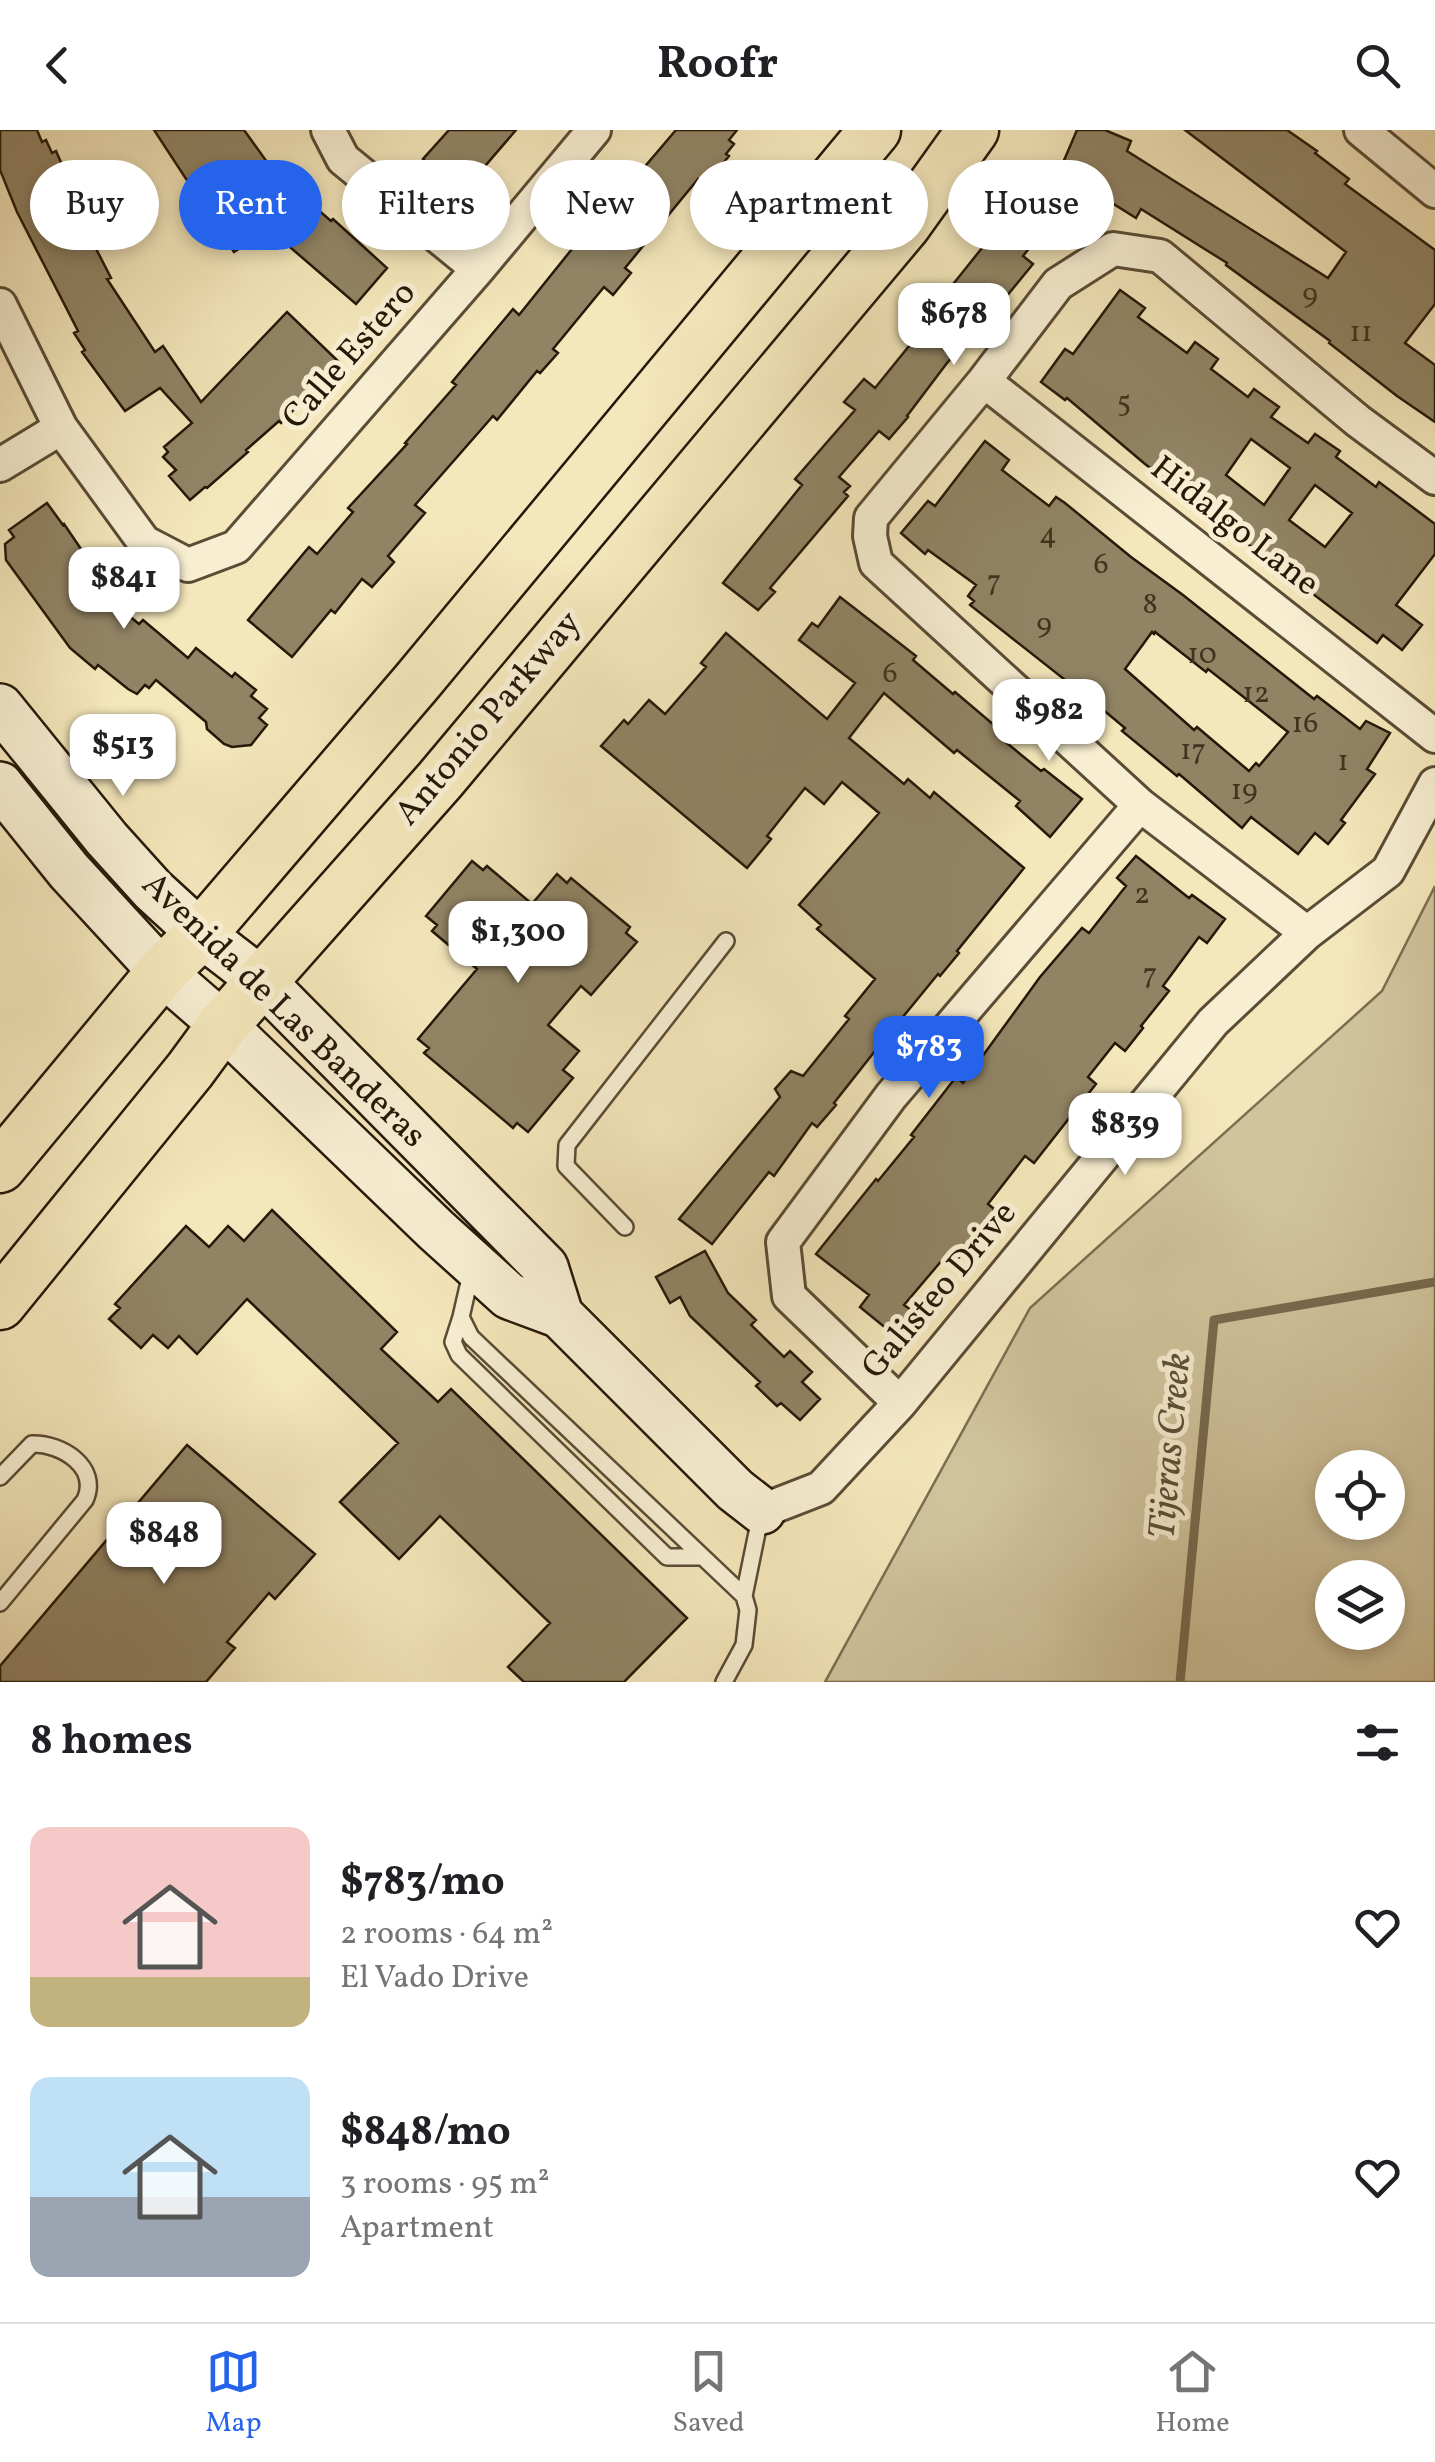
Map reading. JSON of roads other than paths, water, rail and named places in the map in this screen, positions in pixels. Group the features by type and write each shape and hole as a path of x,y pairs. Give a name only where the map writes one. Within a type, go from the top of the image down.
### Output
{"main road":[{"path":"0,1167 162,972 201,934 428,668 875,130"},
{"name":"Antonio Parkway","path":"0,1304 223,1025 440,780 905,225 973,130"}],"street":[{"path":"328,130 343,159 478,269"},
{"name":"Calle Estero","path":"61,428 144,542 188,566 236,547 594,130"},
{"path":"1361,130 1433,185"},
{"path":"1308,933 1140,805 876,564 871,518 1058,284 1113,249 1160,256 1358,422 1435,478"},
{"path":"0,305 61,428 0,465"},
{"name":"Hidalgo Lane","path":"984,380 1435,736"},
{"name":"Avenida de Las Banderas","path":"0,707 153,890 201,934 262,981 545,1267 560,1314"},
{"name":"Galisteo Drive","path":"762,1511 821,1488 900,1404 1212,1022 1308,933 1388,871 1435,784"},
{"name":"Avenida de Las Banderas","path":"0,785 69,871 162,972 509,1296 560,1314 735,1490 762,1511"},
{"path":"900,1404 789,1296 783,1242 892,1096 1140,805"}],"lane":[{"path":"625,1227 566,1166 568,1145 726,941"},
{"path":"473,1264 452,1342 459,1356 667,1557 702,1557"},
{"path":"461,1317 471,1337 744,1596"},
{"path":"0,1477 32,1444 47,1443 78,1462 88,1476 90,1488 86,1500 0,1603"},
{"path":"724,1682 744,1645 748,1610 744,1596 762,1511"}],"waterway":[{"name":"Tijeras Creek","path":"1180,1682 1214,1320 1435,1282"}]}
